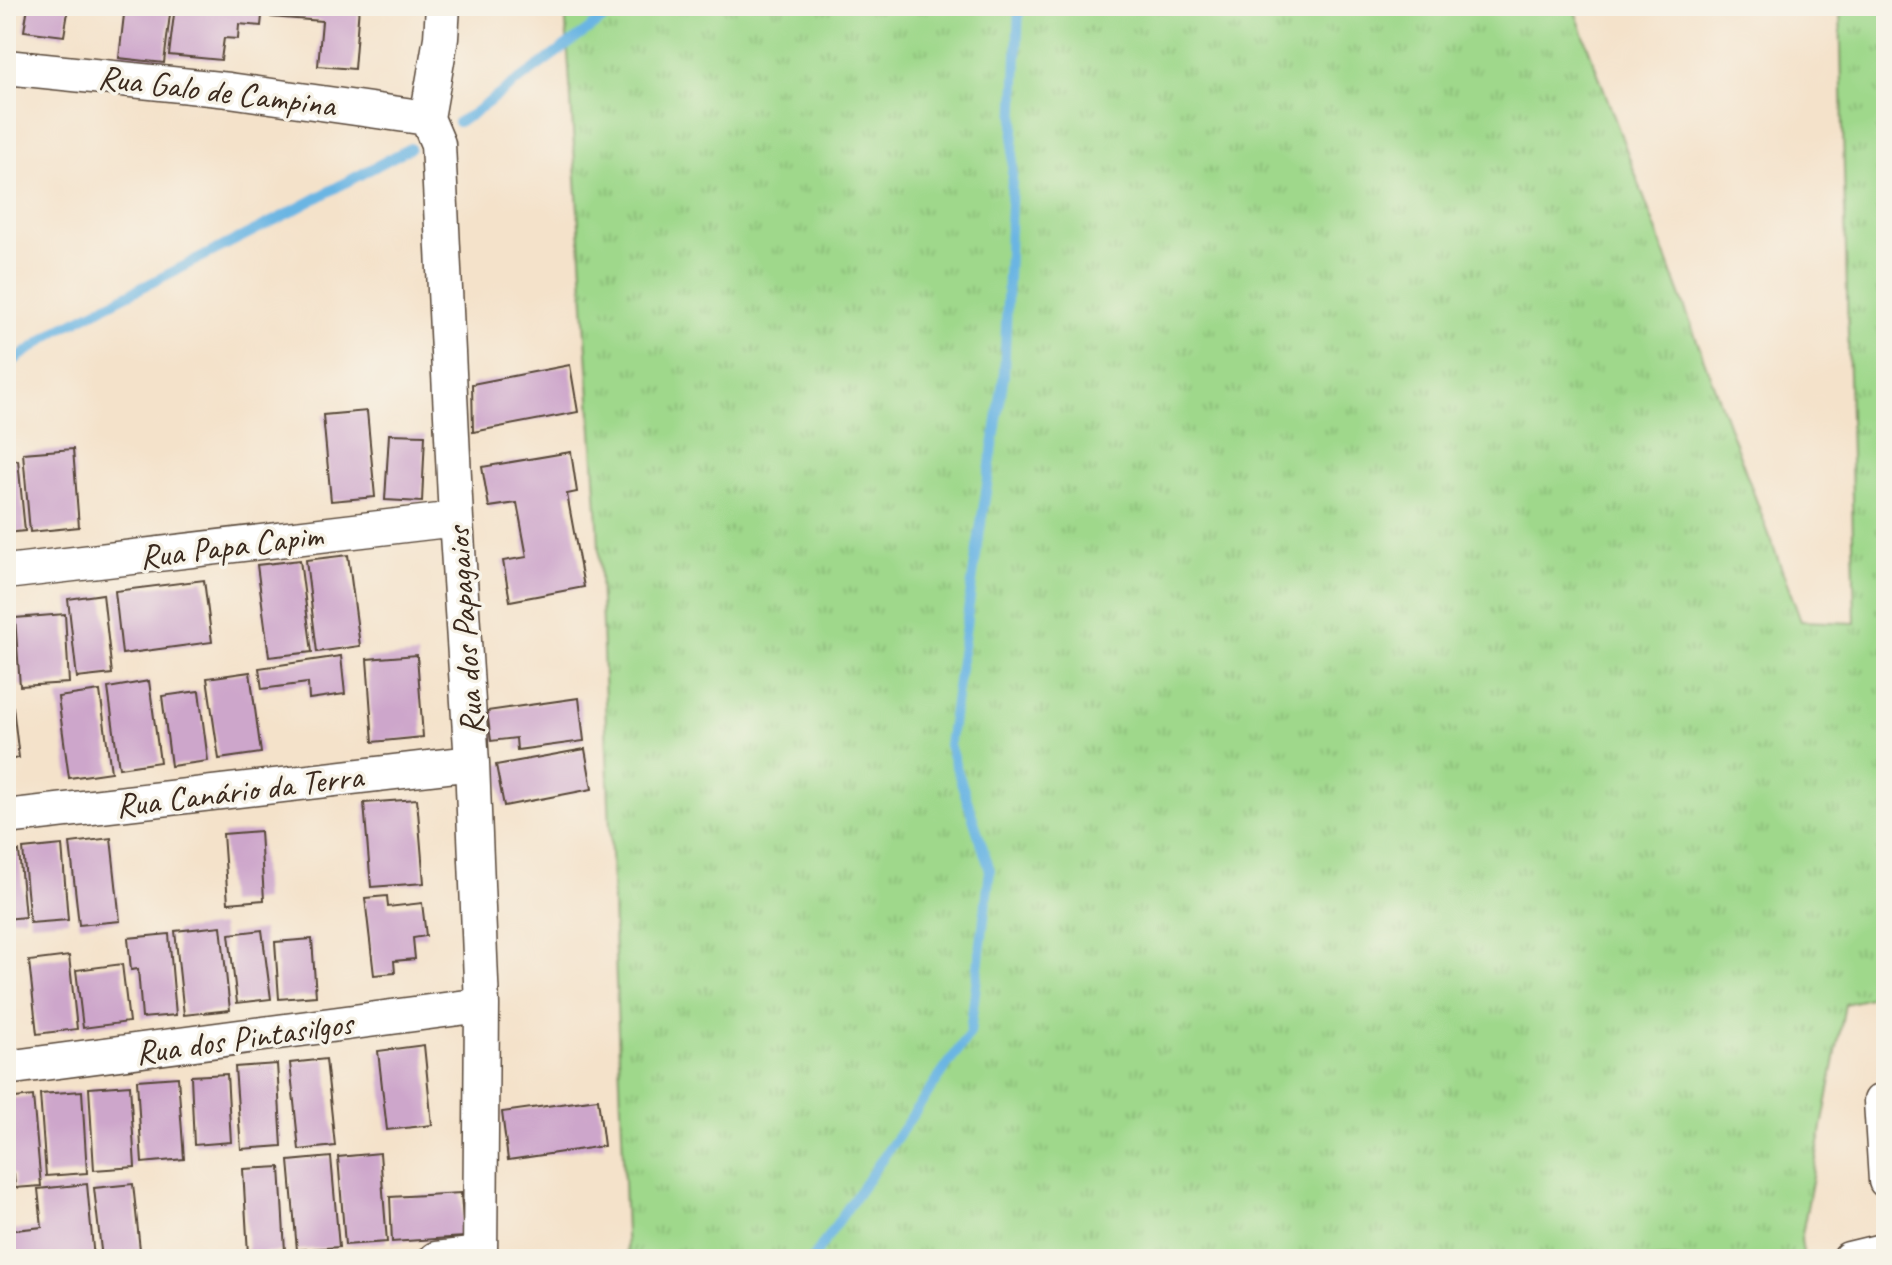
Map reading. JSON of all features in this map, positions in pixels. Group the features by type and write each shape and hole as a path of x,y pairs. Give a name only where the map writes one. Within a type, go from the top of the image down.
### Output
{"street":[{"name":"Rua dos Papagaios","path":"443,6 441,38 427,118 438,144 456,519 472,763 482,1005 480,1256"},
{"name":"Rua Galo de Campina","path":"6,67 214,88 427,118"},
{"name":"Rua Papa Capim","path":"6,572 456,519"},
{"name":"Rua Canário da Terra","path":"6,817 472,763"},
{"name":"Rua dos Pintasilgos","path":"6,1068 482,1005"},
{"path":"1881,1101 1886,1181"},
{"path":"1849,1259 1886,1250"},
{"path":"436,1259 480,1256"}],"green space":[{"path":"565,6 1573,6 1801,621 1855,623 1840,6 1886,6 1886,994 1845,1004 1801,1240 1804,1259 627,1259 598,525"}],"building":[{"path":"28,6 69,6 64,36 24,31"},
{"path":"125,6 171,6 164,63 119,58"},
{"path":"175,6 263,6 261,26 239,24 238,39 224,38 221,60 169,55"},
{"path":"272,6 359,6 354,69 318,66 322,21 271,17"},
{"path":"570,365 578,412 473,432 472,384"},
{"path":"367,411 375,497 331,501 323,415"},
{"path":"389,434 425,435 422,502 385,500"},
{"path":"73,449 79,527 30,532 23,453"},
{"path":"571,452 577,492 567,494 584,587 510,601 503,561 527,557 517,503 489,507 482,467"},
{"path":"18,460 25,531 6,533 6,461"},
{"path":"348,555 360,646 317,652 306,560"},
{"path":"300,560 312,652 269,657 257,565"},
{"path":"204,580 212,642 122,654 115,591"},
{"path":"103,594 112,674 77,678 68,599"},
{"path":"65,614 69,683 20,686 15,618"},
{"path":"417,655 423,737 373,742 367,659"},
{"path":"341,656 345,694 309,699 308,683 262,689 259,668"},
{"path":"250,672 261,753 219,759 207,678"},
{"path":"149,681 160,762 119,768 108,688"},
{"path":"100,691 111,772 69,778 58,697"},
{"path":"199,691 208,761 171,766 162,696"},
{"path":"579,698 584,741 517,750 516,738 491,741 487,711"},
{"path":"13,707 19,758 8,760 12,788 6,789 6,708"},
{"path":"585,749 592,789 504,806 496,765"},
{"path":"417,799 424,883 371,887 364,803"},
{"path":"260,831 264,900 228,903 223,834"},
{"path":"111,838 120,921 79,925 70,843"},
{"path":"62,845 68,920 30,923 23,849"},
{"path":"19,851 25,917 6,919 6,852"},
{"path":"387,896 388,907 422,903 426,936 413,938 415,959 394,961 395,973 374,975 365,898"},
{"path":"221,926 230,1010 184,1015 175,931"},
{"path":"262,930 271,999 237,1003 229,934"},
{"path":"169,934 176,1015 142,1018 138,969 131,970 128,938"},
{"path":"312,939 316,996 279,999 275,942"},
{"path":"69,956 77,1029 37,1034 29,961"},
{"path":"122,964 129,1022 83,1028 76,970"},
{"path":"424,1045 432,1125 387,1130 378,1051"},
{"path":"326,1059 335,1146 299,1150 290,1063"},
{"path":"277,1064 282,1146 241,1149 235,1067"},
{"path":"227,1074 231,1142 194,1145 191,1076"},
{"path":"178,1077 184,1159 142,1163 137,1080"},
{"path":"130,1085 135,1167 94,1170 89,1088"},
{"path":"82,1091 87,1173 46,1176 40,1094"},
{"path":"33,1096 41,1186 15,1188 14,1174 6,1174 6,1099"},
{"path":"598,1099 604,1146 508,1160 502,1112"},
{"path":"380,1153 387,1242 345,1245 338,1157"},
{"path":"331,1157 339,1247 297,1250 289,1161"},
{"path":"280,1167 285,1251 248,1254 243,1169"},
{"path":"87,1184 94,1259 6,1259 6,1231 42,1227 38,1189"},
{"path":"133,1184 141,1259 102,1259 94,1188"},
{"path":"461,1193 464,1237 392,1242 390,1197"}],"waterway":[{"path":"458,122 621,6"},
{"path":"812,1259 970,1033 990,870 949,745 1004,375 1019,6"},
{"path":"6,366 60,329 410,148"}]}
